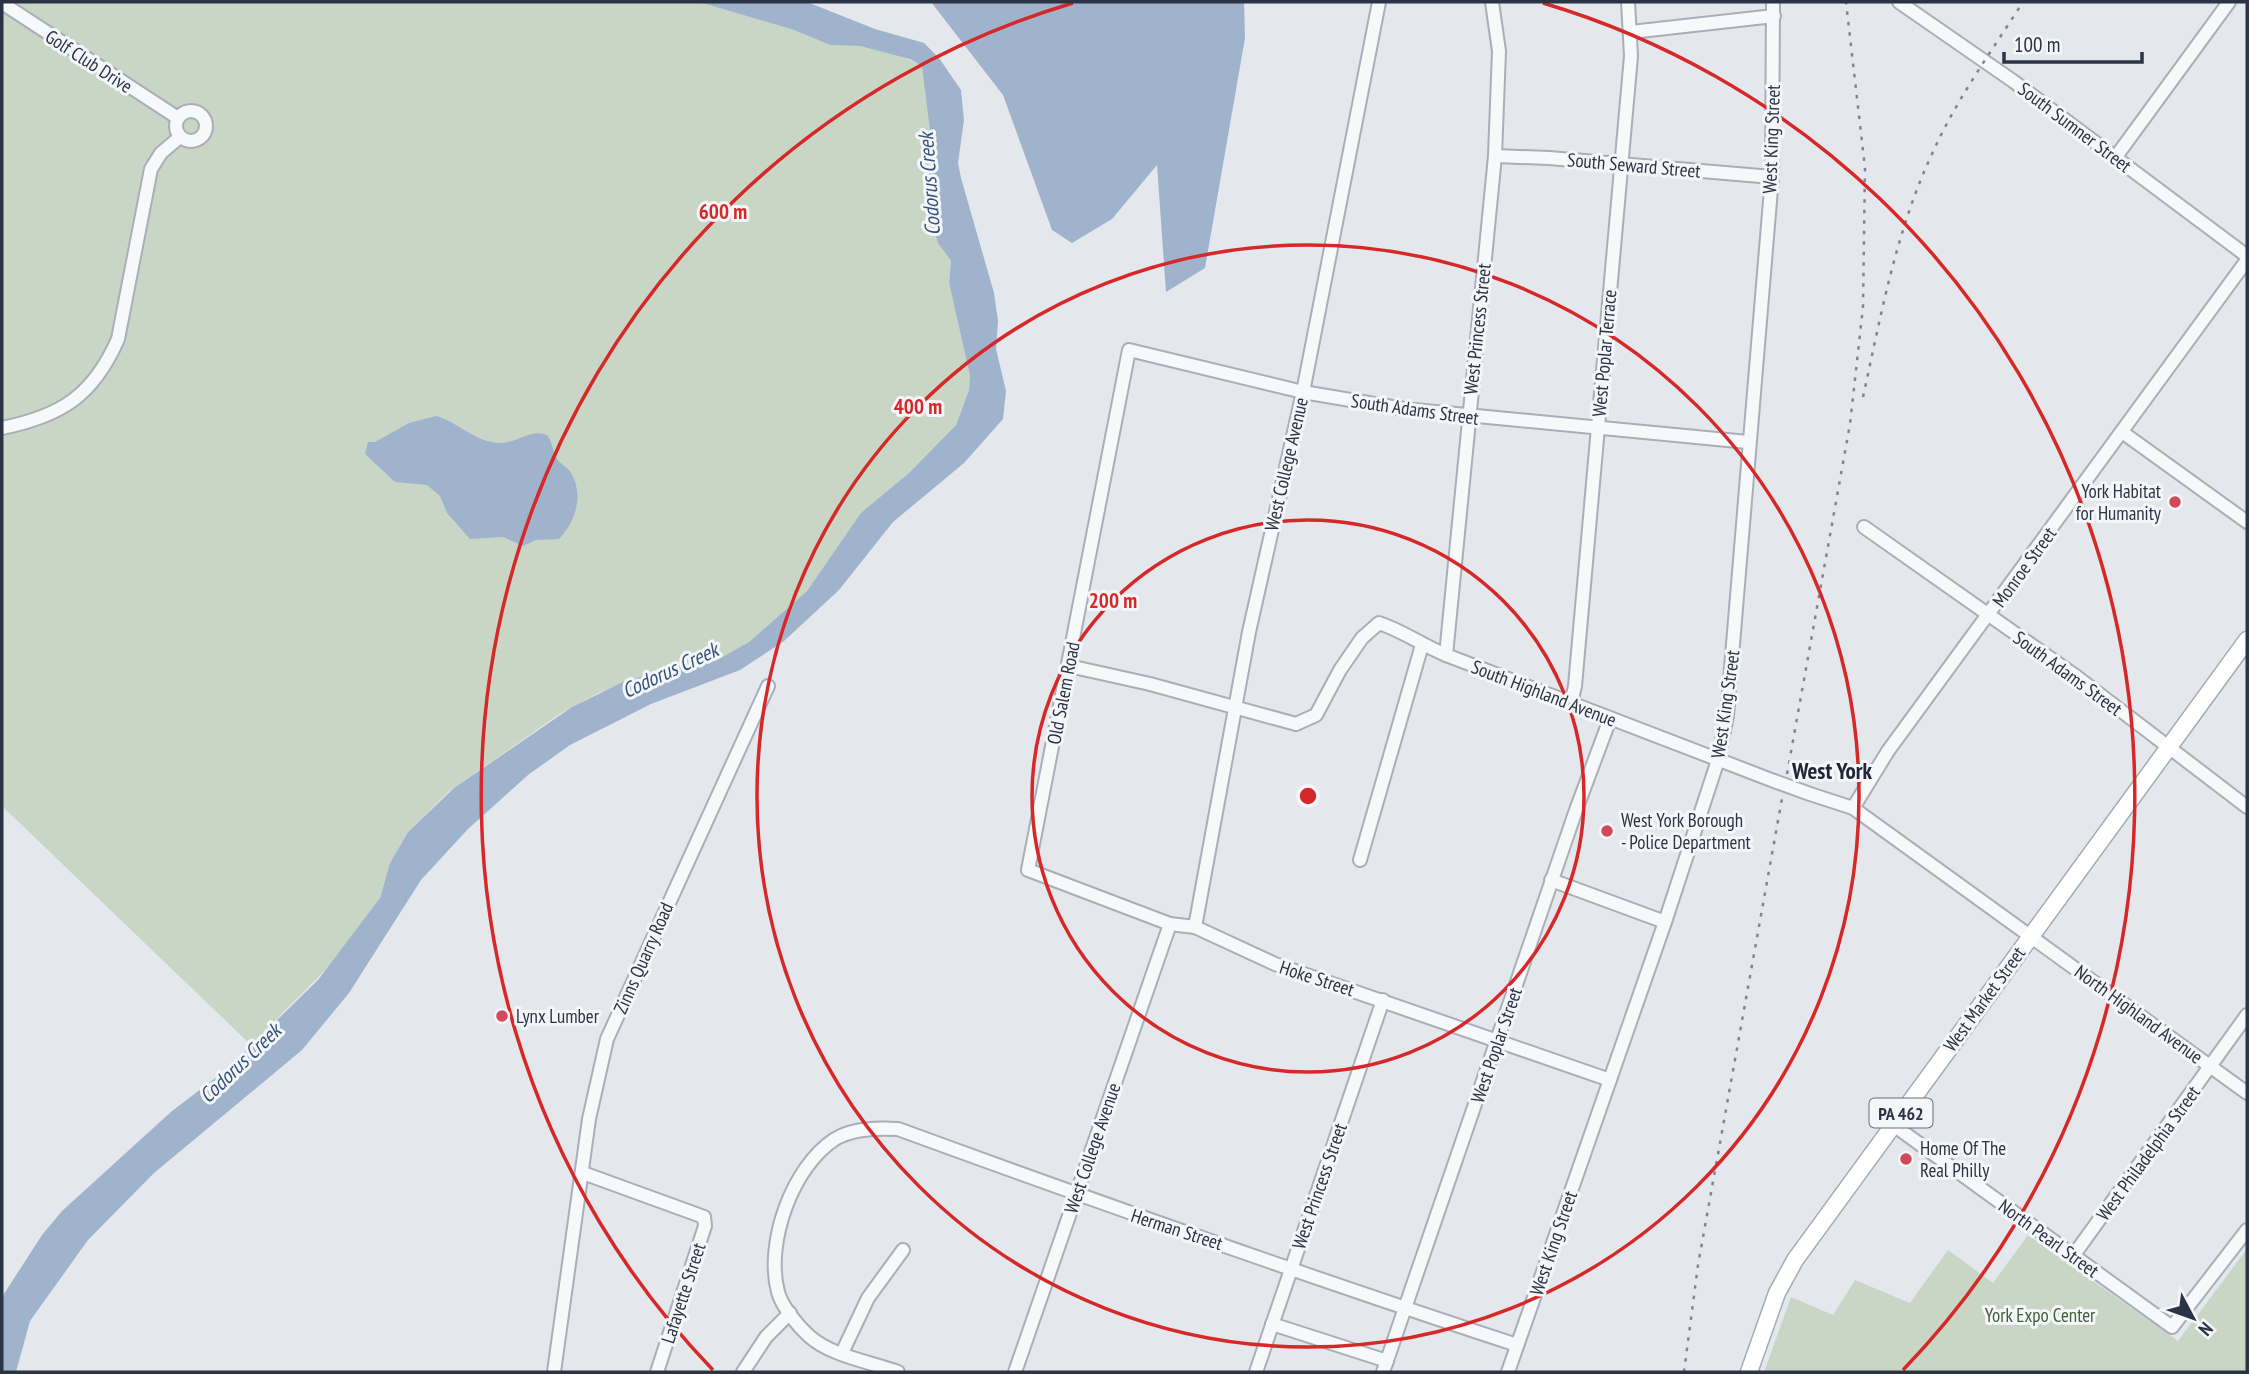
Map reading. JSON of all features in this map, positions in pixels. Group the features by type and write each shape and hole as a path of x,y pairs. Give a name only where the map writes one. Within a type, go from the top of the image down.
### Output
{"main road":[{"name":"West Market Street","path":"1749,1372 1786,1273 2247,640"}],"street":[{"name":"West College Avenue","path":"1195,927 1249,632 1303,392 1378,2"},
{"name":"West Princess Street","path":"1446,655 1495,156 1499,51 1492,2"},
{"name":"West Poplar Terrace","path":"1571,703 1575,686 1622,164 1631,32 1628,2"},
{"name":"West King Street","path":"1508,1372 1665,922 1718,761 1727,716 1772,177 1773,2"},
{"name":"South Sumner Street","path":"1899,2 2013,80 2247,258"},
{"path":"2115,158 2229,2"},
{"name":"Golf Club Drive","path":"2,3 178,118 186,111 197,112 204,119 206,129 190,141 180,137"},
{"path":"1631,32 1774,16"},
{"path":"2,428 43,419 84,392 108,364 118,339 151,169 161,153 180,137 176,128 178,118"},
{"name":"South Seward Street","path":"1495,156 1772,177"},
{"name":"Monroe Street","path":"1853,808 1888,751 2247,258"},
{"name":"South Adams Street","path":"1129,350 1303,392 1468,418 1748,442"},
{"name":"Old Salem Road","path":"1028,870 1129,350"},
{"path":"2122,432 2247,522"},
{"name":"South Adams Street","path":"1864,527 2077,677 2247,807"},
{"name":"South Highland Avenue","path":"1069,667 1237,707 1296,724 1316,715 1339,670 1362,638 1378,623 1403,631 1422,645 1446,655 1610,719 1718,761 1853,808 2031,936"},
{"path":"1360,860 1422,645"},
{"name":"Zinns Quarry Road","path":"554,1372 596,1076 607,1039 768,686"},
{"name":"West Poplar Street","path":"1385,1367 1551,880 1610,719"},
{"name":"Hoke Street","path":"1028,870 1170,924 1195,927 1275,964 1610,1080"},
{"path":"1551,880 1665,922"},
{"name":"West College Avenue","path":"1015,1372 1170,924"},
{"name":"North Highland Avenue","path":"2031,936 2247,1093"},
{"name":"West Princess Street","path":"1256,1372 1382,1000"},
{"name":"West Philadelphia Street","path":"2073,1256 2247,1015"},
{"name":"North Pearl Street","path":"1892,1124 2172,1327 2247,1230"},
{"name":"Herman Street","path":"790,1313 778,1295 775,1256 777,1241 805,1170 819,1153 837,1138 876,1128 898,1129 1076,1194 1517,1345"},
{"name":"Lafayette Street","path":"583,1173 704,1217 705,1226 657,1372"},
{"path":"842,1353 869,1298 903,1250"},
{"path":"743,1372 766,1337 790,1313 810,1337 842,1353 893,1371"},
{"path":"1272,1324 1385,1367"}],"green space":[{"path":"2,2 699,2 794,30 830,45 860,46 902,56 922,66 925,73 933,154 928,168 938,243 951,261 949,283 970,376 969,390 956,425 909,473 861,514 807,591 749,642 715,661 652,673 598,693 558,715 448,792 408,832 390,863 380,898 336,959 251,1045 2,806"},
{"name":"York Expo Center","path":"2028,1235 2178,1341 2247,1249 2247,1372 1764,1372 1791,1297 1833,1315 1855,1280 1910,1303 1948,1250 1993,1283"}],"water":[{"name":"Codorus Creek","path":"699,2 807,2 875,29 924,43 939,58 961,90 964,120 958,163 994,293 998,321 996,349 1006,391 1003,419 964,463 893,522 839,590 784,641 740,670 651,704 570,745 528,775 468,829 421,880 349,993 302,1050 154,1173 88,1240 30,1321 16,1372 2,1372 2,1297 42,1235 62,1211 172,1111 226,1070 318,980 380,898 390,863 408,832 454,788 572,707 625,681 673,668 715,661 749,642 807,591 861,513 909,473 956,425 969,390 970,376 949,283 951,261 938,243 924,193 933,154 922,66 910,59 860,46 830,45 794,30"},
{"path":"931,2 1244,2 1245,38 1205,268 1166,292 1157,165 1112,219 1072,243 1052,230 1003,95"},
{"path":"436,416 492,442 507,442 537,433 548,436 556,457 571,473 577,490 574,516 559,539 536,540 523,546 503,537 470,539 447,513 440,496 427,485 395,482 365,454 368,442 375,442 409,423"}],"railway":[{"path":"1787,774 1850,424 1863,307 1865,168 1846,2"},
{"path":"1863,397 1883,304 1919,183 1952,114 2023,2"},
{"path":"1684,1372 1698,1265 1783,793"}],"place":[{"name":"York Habitat for Humanity","path":"2175,502"},
{"name":"West York Borough - Police Department","path":"1607,831"},
{"name":"Lynx Lumber","path":"502,1016"},
{"name":"Home Of The Real Philly","path":"1906,1159"}],"district":[{"name":"West York","path":"1832,770"}]}
